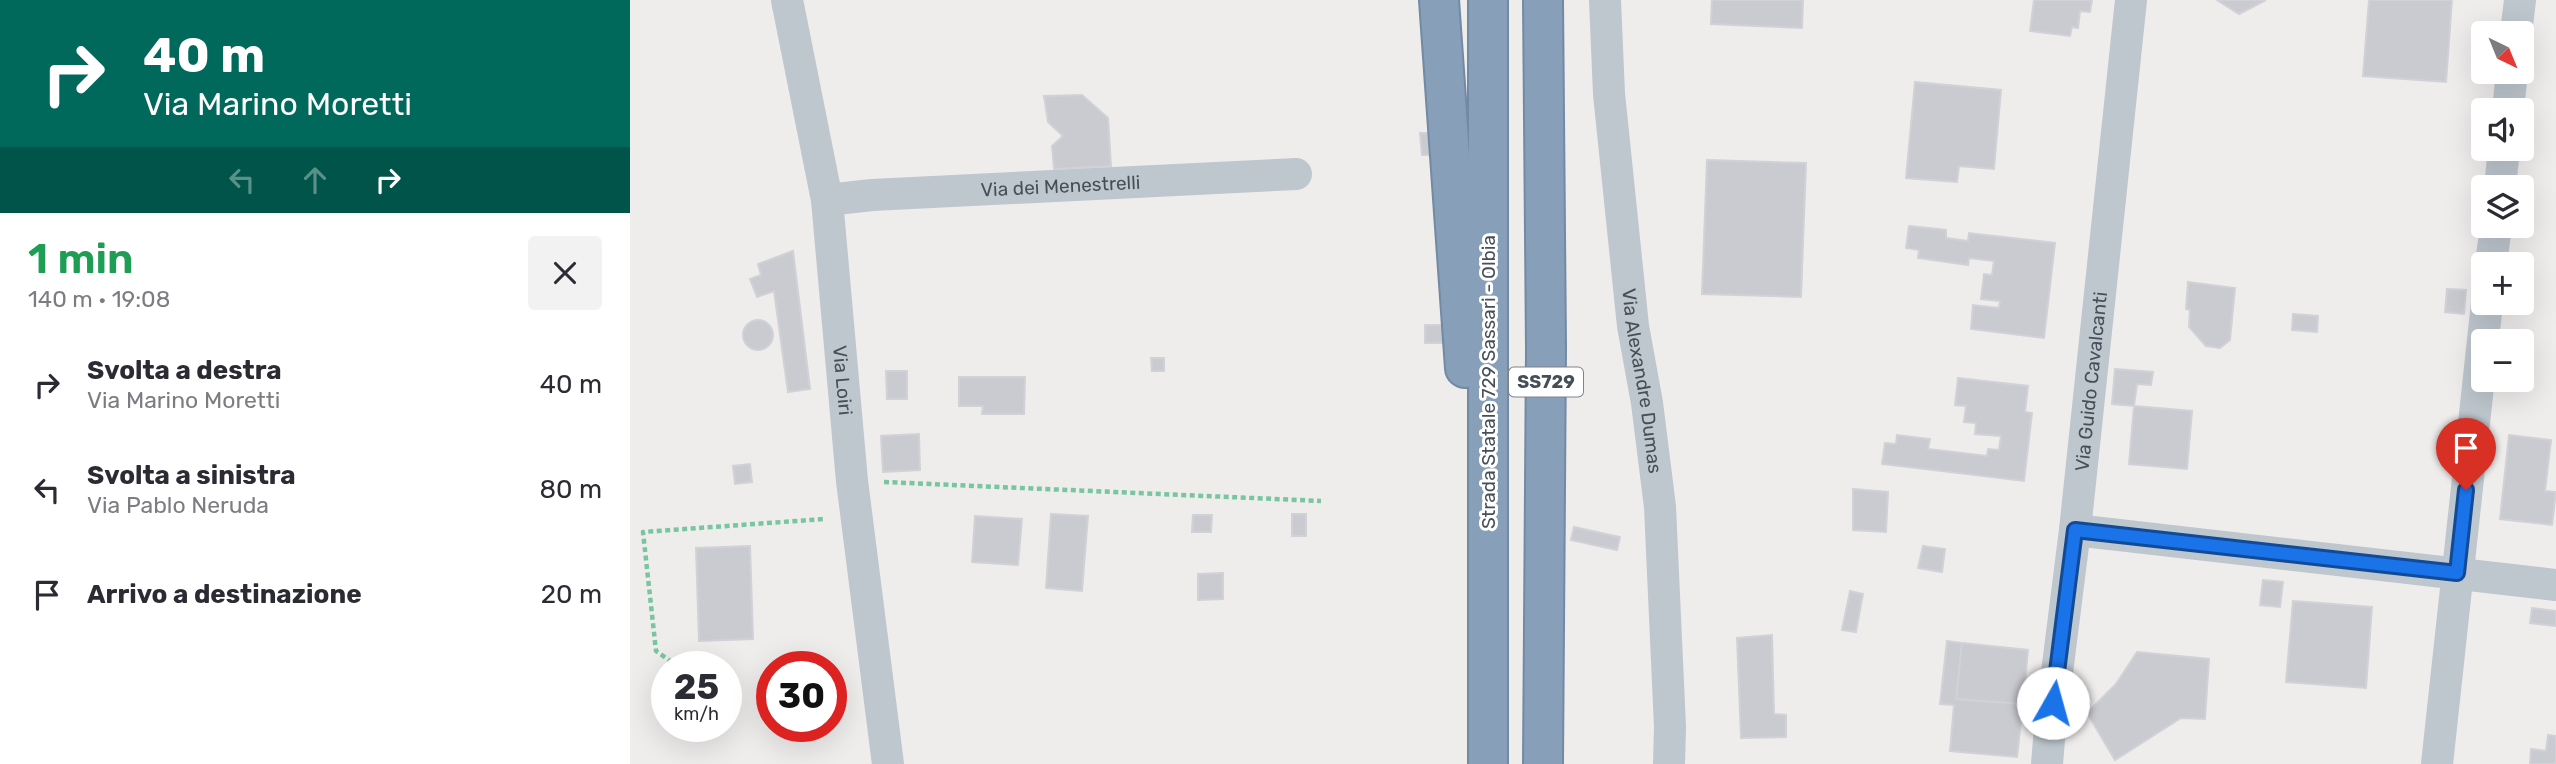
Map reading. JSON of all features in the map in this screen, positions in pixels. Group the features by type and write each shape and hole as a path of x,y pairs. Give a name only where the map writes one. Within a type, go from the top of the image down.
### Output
{"highway":[{"path":"1440,0 1478,542 1487,632"},
{"name":"Strada Statale 729 Sassari - Olbia","path":"1488,0 1488,764"},
{"name":"SS729","path":"1543,0 1546,349 1543,764"}],"street":[{"name":"Via Loiri","path":"788,0 827,200 852,481 888,764"},
{"name":"Via Alexandre Dumas","path":"1605,0 1609,94 1633,326 1647,403 1660,507 1670,727 1669,764"},
{"name":"Via Guido Cavalcanti","path":"2047,764 2075,530 2131,0"},
{"path":"2517,21 2520,0"},
{"name":"Via dei Menestrelli","path":"827,200 872,195 1296,174"},
{"path":"2437,764 2486,315"},
{"path":"2075,530 2556,585"}],"path":[{"path":"852,481 1321,501"},
{"path":"656,651 643,532 857,516"}],"building":[{"path":"1712,0 1803,0 1802,28 1711,24"},
{"path":"2034,0 2092,0 2090,12 2080,11 2078,28 2072,27 2070,36 2030,31"},
{"path":"2217,0 2266,0 2239,14"},
{"path":"2369,0 2452,0 2446,82 2363,76"},
{"path":"1915,82 2001,90 1994,169 1959,166 1957,182 1906,178"},
{"path":"1082,95 1108,118 1111,166 1054,169 1052,146 1063,136 1048,122 1044,96"},
{"path":"1420,133 1435,133 1436,155 1422,155"},
{"path":"1707,160 1806,163 1801,297 1702,294"},
{"path":"1909,226 1946,230 1946,238 1968,241 1969,233 2055,243 2044,338 1971,329 1973,305 1999,308 2000,301 1981,299 1984,274 1992,275 1994,261 1969,258 1968,265 1918,258 1919,250 1906,248"},
{"path":"793,251 810,389 788,392 774,291 757,297 750,279 761,275 758,264"},
{"path":"2188,282 2235,288 2230,340 2220,348 2206,346 2189,327 2190,310 2186,309"},
{"path":"2447,289 2466,290 2464,314 2445,312"},
{"path":"2293,314 2318,316 2317,332 2292,330"},
{"path":"758,320 764,321 772,329 772,341 764,349 758,350 752,349 744,341 743,335 744,329 752,321"},
{"path":"1425,325 1443,325 1443,343 1425,343"},
{"path":"1151,358 1164,358 1164,371 1152,371"},
{"path":"2115,369 2153,372 2151,385 2137,384 2134,406 2112,404"},
{"path":"886,371 907,371 907,399 887,399"},
{"path":"959,377 1025,377 1024,414 982,414 983,406 959,406"},
{"path":"1958,378 2028,386 2025,412 2032,413 2024,481 1882,464 1885,443 1896,444 1897,435 1930,439 1928,449 1987,456 1988,449 1999,450 2001,436 1975,434 1976,423 1964,422 1966,406 1955,405"},
{"path":"2134,406 2192,411 2187,469 2129,464"},
{"path":"919,434 920,470 883,472 881,436"},
{"path":"2509,435 2551,440 2545,491 2556,492 2552,525 2500,519"},
{"path":"750,464 752,482 735,484 733,466"},
{"path":"1853,489 1888,492 1886,532 1853,530"},
{"path":"1051,514 1088,516 1082,591 1046,588"},
{"path":"1292,514 1306,514 1306,536 1292,536"},
{"path":"1193,515 1212,515 1211,532 1192,532"},
{"path":"975,516 1022,519 1018,565 972,562"},
{"path":"1574,527 1620,537 1617,550 1571,540"},
{"path":"750,546 753,639 699,641 696,548"},
{"path":"1923,546 1945,549 1942,572 1918,568"},
{"path":"1223,573 1223,599 1198,600 1198,574"},
{"path":"2263,580 2283,582 2280,607 2260,605"},
{"path":"1850,591 1863,594 1856,632 1842,630"},
{"path":"2293,601 2372,607 2366,688 2286,682"},
{"path":"2532,608 2556,611 2556,626 2530,623"},
{"path":"1772,635 1774,714 1786,715 1786,737 1741,738 1737,638"},
{"path":"1947,641 1962,643 1956,699 2023,704 2017,757 1950,751 1954,705 1940,704"},
{"path":"1962,643 2028,650 2023,704 1956,699"},
{"path":"2137,652 2209,659 2205,719 2181,718 2115,760 2087,713 2116,684"},
{"path":"2548,735 2556,736 2556,764 2530,764 2531,749 2546,751"}],"route":[{"path":"2053,703 2075,530 2457,573 2466,490"}]}
